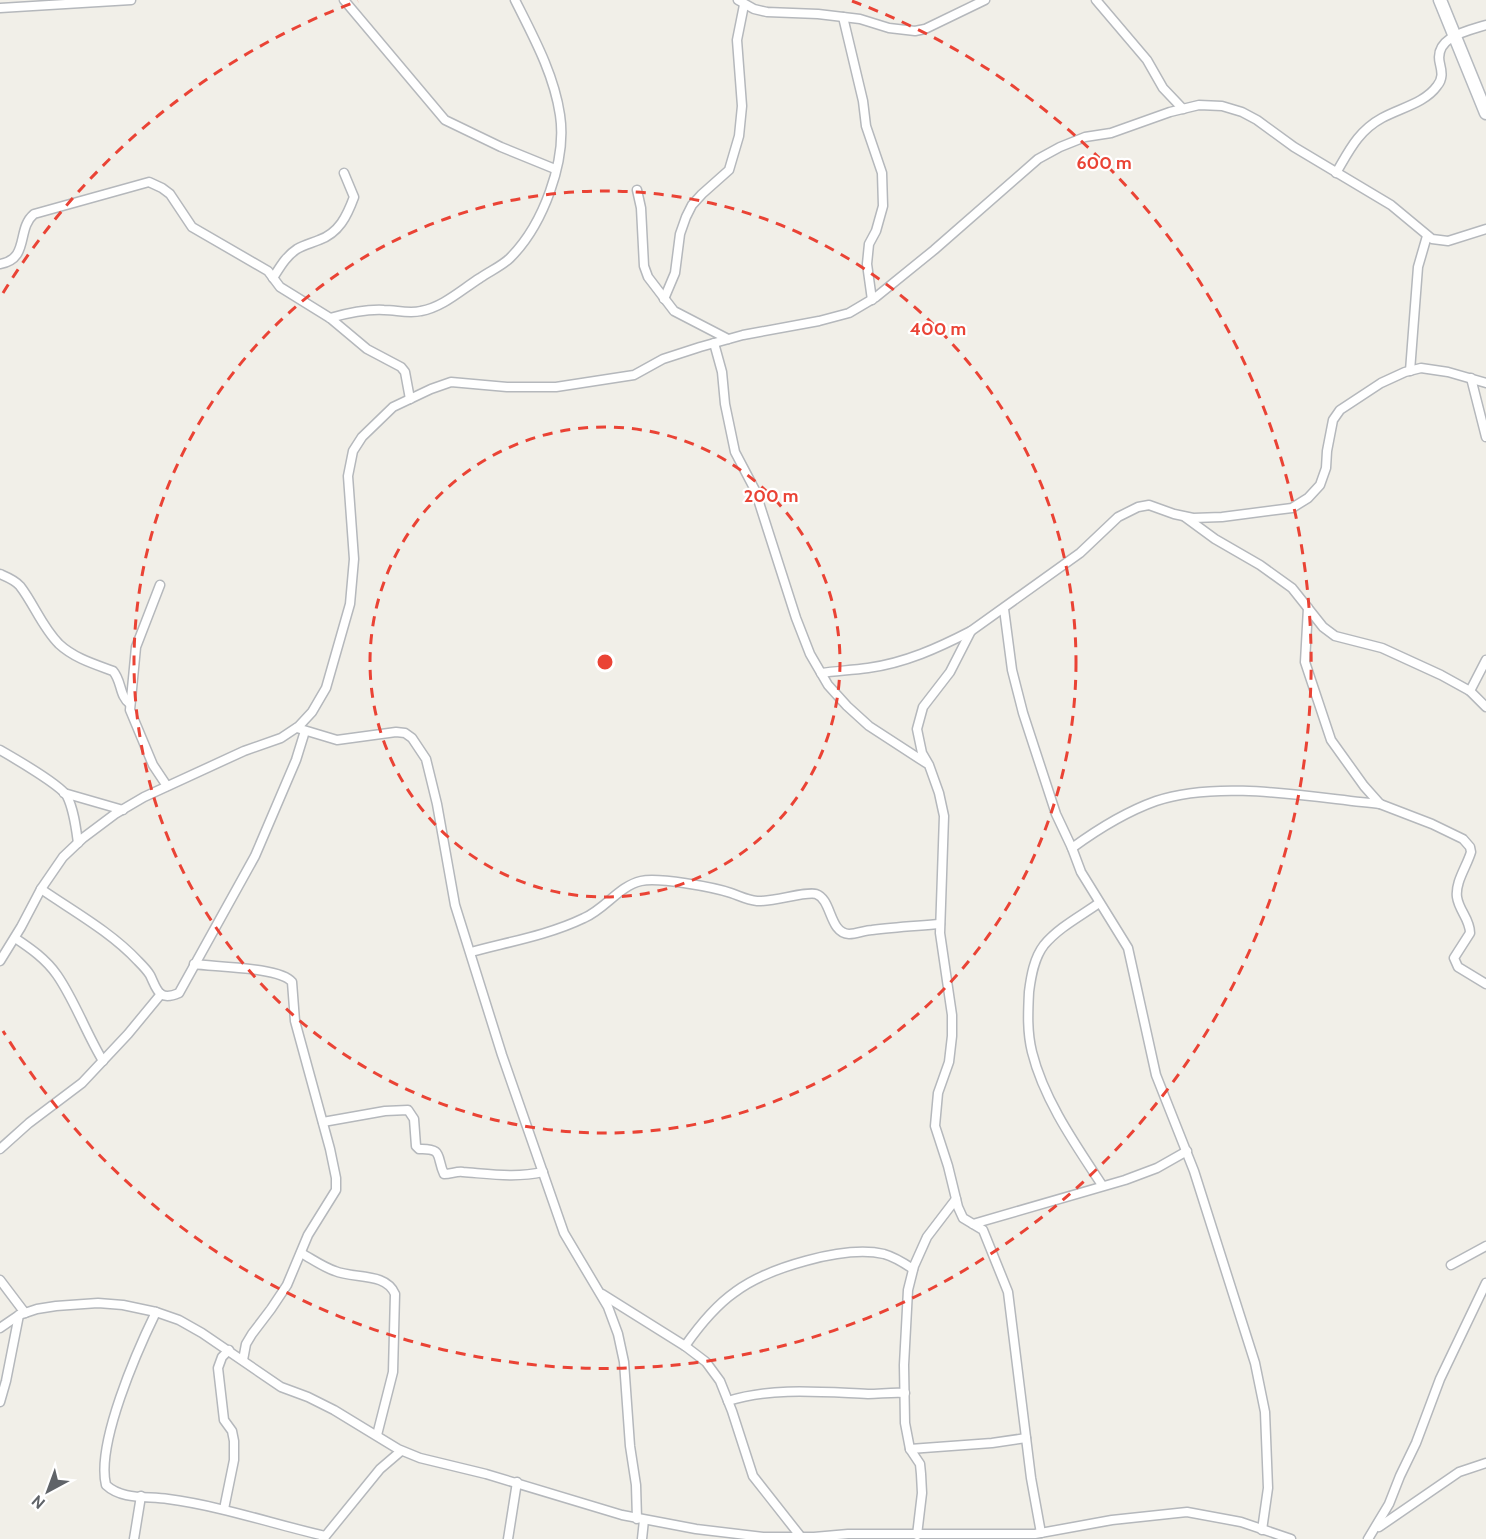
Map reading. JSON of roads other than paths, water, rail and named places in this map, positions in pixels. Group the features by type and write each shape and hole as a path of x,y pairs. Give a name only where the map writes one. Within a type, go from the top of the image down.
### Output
{"main road":[{"path":"1440,0 1486,113"}],"street":[{"path":"0,8 131,0"},
{"path":"344,0 445,120 501,147 555,169"},
{"path":"330,318 357,311 383,309 421,311 444,303 508,260 522,244 538,218 550,191 555,169 560,145 560,116 551,77 515,0"},
{"path":"664,299 675,273 680,234 686,217 692,205 702,194 729,170 739,136 742,106 737,40 741,3 767,12 860,19 889,28 915,31 925,29 985,0"},
{"path":"1096,0 1147,60 1163,88 1183,109"},
{"path":"843,17 863,101 866,126 882,174 883,206 876,231 869,244 867,264 872,300"},
{"path":"1336,173 1348,149 1359,134 1381,118 1422,98 1437,86 1442,71 1439,51 1454,35 1486,25"},
{"path":"41,889 128,950 142,964 160,994 171,997 179,993 255,856 296,760 301,729 326,688 350,604 354,559 348,476 353,451 378,419 393,407 431,389 451,382 507,387 556,387 634,375 663,359 714,343 849,313 872,300 934,250 1038,159 1060,147 1085,138 1111,133 1199,105 1222,106 1242,112 1336,173 1391,205 1427,236 1440,241 1449,241 1486,230"},
{"path":"273,278 282,263 298,248 321,240 340,226 354,198 344,173"},
{"path":"0,264 9,262 16,256 28,221 34,214 150,182 170,194 192,226 268,271 287,292 330,318 367,349 401,367 405,372 410,399"},
{"path":"637,190 648,277 674,311 728,339"},
{"path":"1410,370 1418,267 1427,236"},
{"path":"714,343 722,372 725,404 735,452 755,490 796,618 810,654 828,684 847,706 869,726 929,765"},
{"path":"821,673 870,668 905,660 971,631 1080,553 1118,517 1138,507 1149,506 1184,516 1222,517 1292,508 1308,498 1320,485 1326,468 1329,435 1340,410 1381,383 1410,370 1421,368 1486,383"},
{"path":"1471,378 1486,437"},
{"path":"1184,516 1215,539 1260,565 1292,588 1323,627 1335,636 1382,648 1470,691 1486,707"},
{"path":"0,574 20,586 45,626 64,648 70,653 113,671 125,700 130,704"},
{"path":"160,585 136,647 130,710 153,765 167,786"},
{"path":"1308,608 1305,662 1331,740 1380,804"},
{"path":"1004,609 1012,670 1023,713 1056,814 1081,872 1128,948 1156,1075 1187,1151 1255,1363 1265,1412 1268,1488 1262,1530"},
{"path":"971,631 950,672 923,707 917,729 922,753 939,793 944,816 940,924 952,1015 952,1036 949,1062 934,1114 935,1126 963,1218 982,1230 1008,1292 1026,1437 1041,1533"},
{"path":"1470,691 1486,660"},
{"path":"0,961 41,889 63,858 78,843 123,810 167,786 244,751 301,729 337,740 405,732 419,747 426,759 437,804 455,905 502,1055 564,1233 608,1307 618,1335 624,1362 630,1446 642,1539"},
{"path":"0,750 58,786 64,793 73,814 78,843"},
{"path":"1072,848 1104,825 1156,801 1186,793 1265,792 1380,804 1432,824 1462,839 1470,846 1471,852 1457,888 1457,897 1470,933 1454,958 1458,967 1486,984"},
{"path":"64,793 123,810"},
{"path":"471,952 548,931 585,918 623,890 640,881 653,880 706,887 760,901 790,898 809,893 818,895 824,901 836,926 849,934 940,924"},
{"path":"1099,903 1054,934 1043,946 1035,961 1030,980 1027,1017 1031,1050 1040,1077 1080,1151 1102,1185"},
{"path":"15,938 46,961 57,975 87,1035 103,1061"},
{"path":"194,964 242,968 283,975 292,982 295,1021 336,1178 336,1190 308,1235 287,1285 246,1344 243,1360"},
{"path":"0,1149 29,1123 82,1083 128,1034 160,994"},
{"path":"323,1122 392,1110 408,1110 414,1119 416,1146 419,1149 430,1148 438,1152 444,1174 460,1172 527,1175 543,1172"},
{"path":"974,1224 1125,1180 1157,1168 1187,1151"},
{"path":"917,1535 922,1493 920,1464 910,1449 905,1423 905,1325 908,1290 913,1269 927,1237 956,1199"},
{"path":"1450,1264 1486,1246"},
{"path":"301,1253 336,1272 385,1282 392,1287 395,1294 393,1372 377,1435"},
{"path":"685,1346 702,1322 733,1293 754,1279 774,1271 836,1255 872,1253 885,1254 913,1269"},
{"path":"0,1280 22,1314 0,1402"},
{"path":"1368,1539 1389,1504 1416,1443 1440,1379 1486,1283"},
{"path":"599,1292 685,1346 706,1362 720,1381 753,1476 801,1537"},
{"path":"0,1328 22,1314 56,1306 98,1303 123,1305 156,1312 179,1320 229,1350 281,1387 316,1401 401,1451 641,1519 696,1529 763,1538 848,1534 1023,1537 1121,1519 1187,1512 1233,1521 1292,1539"},
{"path":"156,1312 128,1375 113,1425 103,1472 106,1485 111,1490 224,1509 324,1538 380,1469 401,1451"},
{"path":"224,1509 233,1472 234,1441 232,1431 224,1420 218,1368 222,1357 229,1350"},
{"path":"728,1401 743,1396 819,1391 905,1393"},
{"path":"910,1449 982,1444 1026,1437"},
{"path":"1374,1530 1459,1472 1486,1463"},
{"path":"508,1539 517,1482"},
{"path":"134,1539 141,1496"}]}
